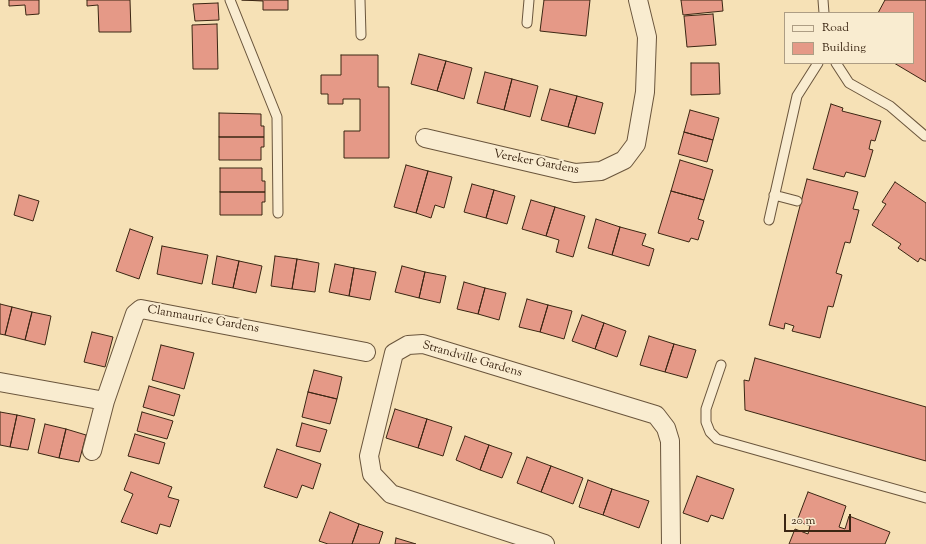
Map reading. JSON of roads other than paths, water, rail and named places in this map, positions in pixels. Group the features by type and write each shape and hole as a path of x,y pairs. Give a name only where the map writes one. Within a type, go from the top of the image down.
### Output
{"street":[{"name":"Vereker Gardens","path":"425,138 575,173 601,172 624,160 636,144 645,92 647,37 638,0"},
{"name":"Clanmaurice Gardens","path":"92,451 106,401 135,314 141,309 366,352"},
{"name":"Strandville Gardens","path":"545,544 391,494 372,474 369,456 394,353 408,346 423,344 656,415 666,428 670,442 671,544"},
{"path":"0,382 106,401"}],"lane":[{"path":"230,0 277,117 278,213"},
{"path":"360,0 361,35"},
{"path":"527,23 529,0"},
{"path":"823,0 824,12"},
{"path":"768,220 797,96 817,64"},
{"path":"837,64 850,83 890,106 925,136"},
{"path":"774,195 797,201"},
{"path":"721,365 706,409 706,422 710,432 717,439 926,498"}]}
